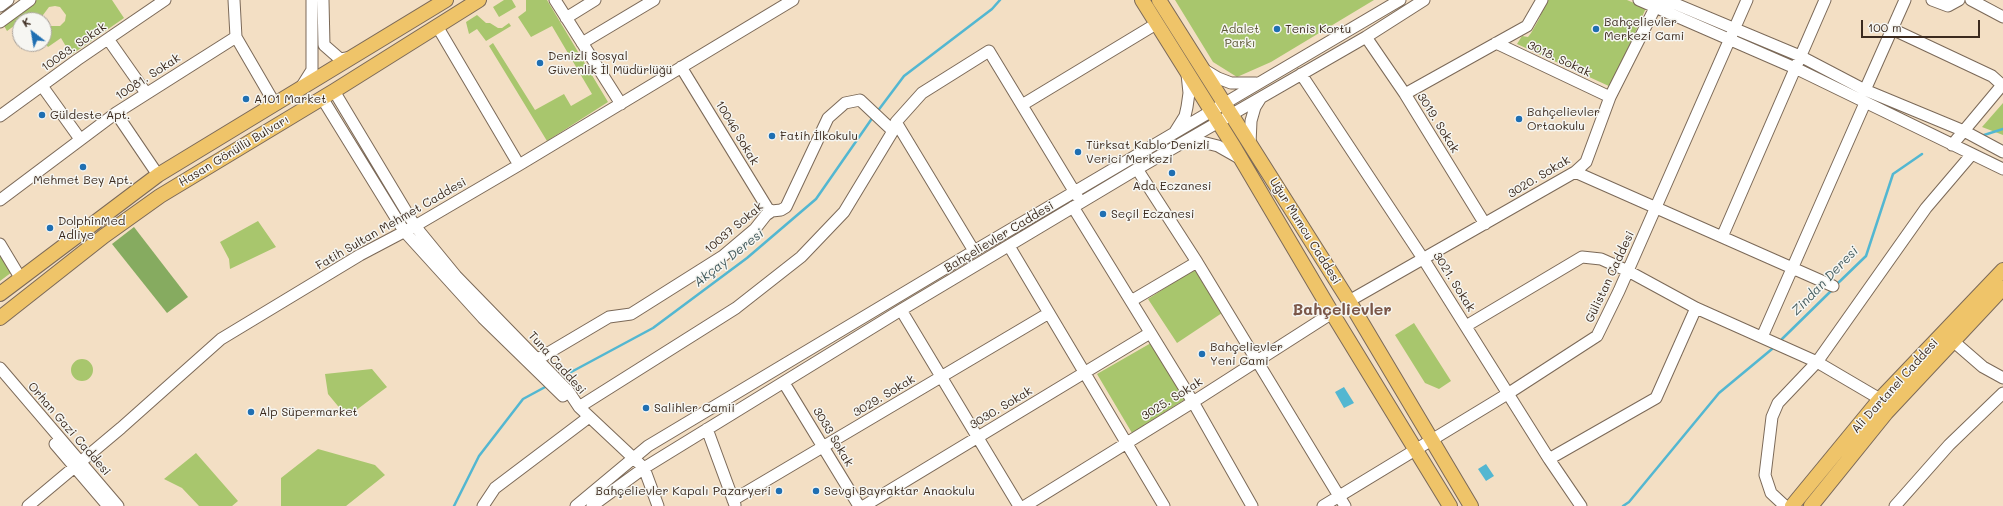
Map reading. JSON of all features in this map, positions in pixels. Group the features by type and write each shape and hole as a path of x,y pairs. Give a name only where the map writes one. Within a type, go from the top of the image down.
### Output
{"main road":[{"name":"Hasan Gönüllü Bulvarı","path":"0,294 158,175 446,0"},
{"name":"Hasan Gönüllü Bulvarı","path":"0,318 104,236 160,196 328,95 479,0"},
{"name":"Uğur Mumcu Caddesi","path":"1142,0 1214,118 1241,159 1450,506"},
{"name":"Uğur Mumcu Caddesi","path":"1159,0 1199,66 1349,301 1471,506"},
{"name":"Ali Dartanel Caddesi","path":"1792,506 1880,399 2003,270"},
{"name":"Ali Dartanel Caddesi","path":"1811,506 1886,413 2003,288"}],"street":[{"path":"0,22 30,0"},
{"name":"10083. Sokak","path":"1,113 165,0"},
{"path":"234,0 236,37 275,104"},
{"path":"298,90 308,79 312,70 312,0"},
{"path":"323,0 324,45 340,59 354,57"},
{"path":"555,0 621,104"},
{"path":"566,18 595,0"},
{"path":"582,43 654,0"},
{"name":"Fatih Sultan Mehmet Caddesi","path":"28,506 76,464 121,428 221,339 354,259 415,226 519,165 793,0"},
{"name":"Bahçelievler Caddesi","path":"592,506 644,468 707,429 901,310 1190,139 1259,83 1400,0"},
{"name":"Bahçelievler Caddesi","path":"1227,110 1260,98 1366,37 1424,0"},
{"name":"3018. Sokak","path":"1405,94 1527,26 1542,0"},
{"path":"1639,0 1658,3 1730,39 1795,68 2003,169"},
{"path":"1666,0 1800,56 1866,90 1964,131 2003,152"},
{"name":"Gülistan Caddesi","path":"1323,506 1342,501 1432,440 1509,393 1597,336 1628,271 1747,0"},
{"path":"1722,237 1825,0"},
{"path":"1866,90 1905,0"},
{"path":"1932,0 1948,6 1959,0"},
{"path":"1971,0 2003,17"},
{"name":"3020. Sokak","path":"1349,301 1424,260 1575,172 1586,162 1610,97 1658,3"},
{"path":"1022,105 1156,24"},
{"path":"436,26 519,165"},
{"path":"1892,29 1992,76 2002,85 1952,145"},
{"name":"10081. Sokak","path":"0,200 116,113 236,37"},
{"name":"3019. Sokak","path":"1366,37 1405,94 1485,224"},
{"path":"108,39 146,93"},
{"name":"3018. Sokak","path":"1496,43 1610,97"},
{"path":"579,407 736,308 801,257 844,212 894,127 922,93 989,51 1074,192 1077,205 1131,301 1193,402 1252,506"},
{"path":"1199,66 1218,78 1231,83 1259,83"},
{"name":"10046 Sokak","path":"681,67 768,209 772,211"},
{"path":"1174,133 1185,116 1188,107 1189,93 1187,74"},
{"name":"3021. Sokak","path":"1301,74 1424,260 1509,393 1549,459 1581,506"},
{"path":"42,86 80,139"},
{"name":"Tuna Caddesi","path":"328,95 415,226 456,276 567,395 644,468"},
{"name":"Tuna Caddesi","path":"328,95 404,231 445,278 538,363"},
{"path":"1250,144 1250,121 1260,98"},
{"name":"10037 Sokak","path":"538,363 610,317 631,314 709,266 755,228 766,215 772,211 781,210 786,207 828,118 845,103 860,100 878,116 894,127"},
{"path":"1762,337 1865,103"},
{"path":"116,113 158,175"},
{"name":"Bahçelievler Caddesi","path":"576,506 655,442 1174,133 1214,118"},
{"path":"894,127 974,251"},
{"path":"1190,139 1218,146 1241,159"},
{"path":"1785,506 1771,493 1765,475 1772,417 1778,403 1817,362 1926,208 1972,154"},
{"path":"1137,169 1197,262 1342,501"},
{"path":"1575,172 1833,286"},
{"path":"1009,246 1164,506"},
{"path":"1,247 20,279"},
{"path":"1466,326 1582,257 1601,259 1628,271 1696,308 1817,362 1880,399"},
{"path":"1131,301 1197,262"},
{"path":"1549,459 1656,398 1696,308"},
{"path":"901,310 1019,506"},
{"name":"3025. Sokak","path":"1026,506 1193,402 1332,312"},
{"name":"3029. Sokak","path":"734,503 824,447 1049,313"},
{"name":"3030. Sokak","path":"864,506 1085,373 1150,332"},
{"path":"1953,341 1983,367 2003,378"},
{"name":"Orhan Gazi Caddesi","path":"0,368 108,506"},
{"name":"Orhan Gazi Caddesi","path":"0,380 76,464 118,506"},
{"name":"3033 Sokak","path":"784,383 860,506"},
{"path":"1895,506 1949,445 2003,393"},
{"path":"483,506 495,488 589,417"},
{"path":"707,429 734,503"},
{"path":"644,468 658,506"}],"green space":[{"path":"37,0 112,0 124,18 71,55 61,38 52,44 52,26 60,26 65,21 66,15 60,7 49,7 45,12 20,12"},
{"path":"504,0 512,0 516,7 499,17 493,7"},
{"path":"526,0 547,0 608,102 547,141 489,46 493,43 535,110 564,94 571,106 592,94 552,26 531,37 518,17 526,11"},
{"name":"Adalet Parkı","path":"1175,0 1374,0 1271,62 1237,77 1213,62"},
{"path":"1547,0 1627,0 1646,8 1611,87 1517,44 1522,36 1528,37 1531,33"},
{"path":"477,15 486,23 490,23 498,28 502,28 509,23 511,26 486,41 477,29 469,34 466,22"},
{"path":"12,18 12,27 7,31 3,24"},
{"path":"2003,103 2003,135 1982,127"},
{"path":"258,221 276,247 230,269 229,259 220,242"},
{"path":"134,227 188,297 167,313 112,244"},
{"path":"0,255 12,272 0,281"},
{"path":"1196,268 1225,311 1177,343 1148,299"},
{"path":"1414,323 1451,381 1439,389 1425,383 1395,335"},
{"path":"1151,343 1187,398 1132,433 1097,374"},
{"path":"78,359 86,359 93,366 93,374 86,381 78,381 71,374 71,366"},
{"path":"372,369 387,387 347,417 328,394 325,374"},
{"path":"318,449 375,465 385,475 346,506 281,506 281,478"},
{"path":"196,453 238,501 232,506 199,506 182,488 164,479"}],"water":[{"path":"1344,387 1354,403 1344,408 1335,392"},
{"path":"1486,464 1494,476 1486,481 1478,469"}],"waterway":[{"name":"Akçay Deresi","path":"877,112 904,76 992,9 1000,0"},
{"name":"Akçay Deresi","path":"560,378 653,328 747,258 816,199 873,117"},
{"name":"Zindan Deresi","path":"1981,136 2003,129"},
{"name":"Zindan Deresi","path":"1836,285 1866,256 1893,174 1922,154"},
{"name":"Zindan Deresi","path":"1782,339 1833,289"},
{"name":"Zindan Deresi","path":"1623,506 1629,502 1719,393 1772,349"},
{"name":"Akçay Deresi","path":"454,506 479,456 523,399 547,386"}],"place":[{"name":"Tenis Kortu","path":"1277,29"},
{"name":"Bahçelievler Merkezi Cami","path":"1596,29"},
{"name":"Denizli Sosyal Güvenlik İl Müdürlüğü","path":"540,63"},
{"name":"A101 Market","path":"246,99"},
{"name":"Güldeste Apt.","path":"42,115"},
{"name":"Bahçelievler Ortaokulu","path":"1519,119"},
{"name":"Fatih İlkokulu","path":"772,136"},
{"name":"Türksat Kablo Denizli Verici Merkezi","path":"1078,152"},
{"name":"Mehmet Bey Apt.","path":"83,167"},
{"name":"Ada Eczanesi","path":"1172,173"},
{"name":"Seçil Eczanesi","path":"1103,214"},
{"name":"DolphinMed Adliye","path":"50,228"},
{"name":"Bahçelievler Yeni Cami","path":"1202,354"},
{"name":"Salihler Camii","path":"646,408"},
{"name":"Alp Süpermarket","path":"251,412"},
{"name":"Bahçelievler Kapalı Pazaryeri","path":"779,491"},
{"name":"Sevgi Bayraktar Anaokulu","path":"816,491"}],"district":[{"name":"Bahçelievler","path":"1342,310"}]}
